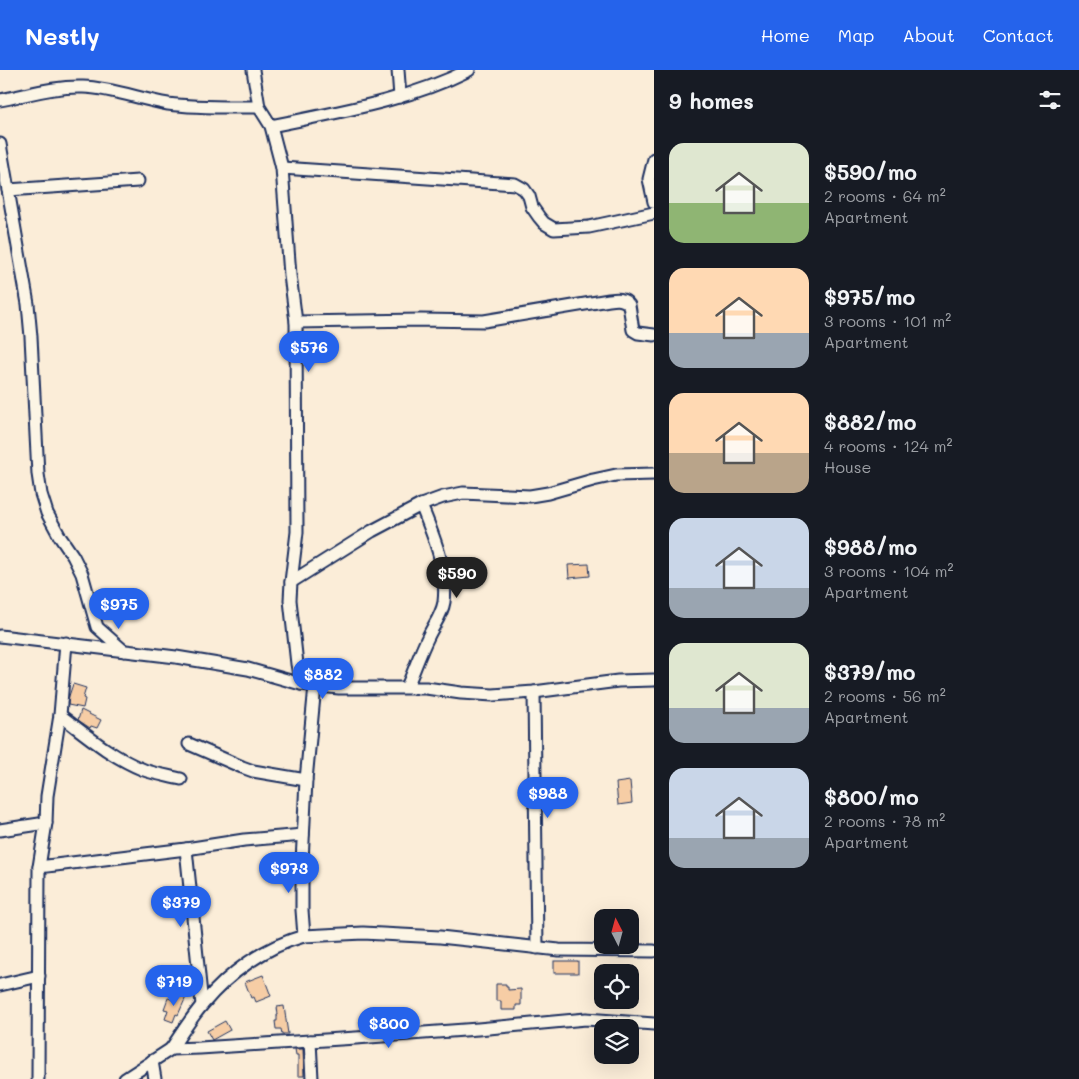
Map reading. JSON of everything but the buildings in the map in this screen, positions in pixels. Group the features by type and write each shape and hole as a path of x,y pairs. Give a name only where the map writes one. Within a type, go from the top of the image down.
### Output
{"street":[{"path":"253,70 260,107 271,126 282,168 290,276 296,322 297,532 290,600 300,684"},
{"path":"398,70 400,97"},
{"path":"271,126 400,97 469,70"},
{"path":"0,100 63,88 81,87 104,89 179,105 260,107"},
{"path":"0,144 28,304 38,474 41,494 47,513 82,574 97,627 124,652"},
{"path":"654,159 649,179 654,202"},
{"path":"282,168 515,184 524,189 529,196 532,207 544,223 554,229 589,227 654,213"},
{"path":"8,190 138,181"},
{"path":"296,322 484,321 621,299 628,305 633,330 638,333 654,335"},
{"path":"291,582 372,531 421,505 443,497 463,493 530,496 548,494 616,475 654,474"},
{"path":"407,687 428,636 441,614 444,604 445,588 442,565 421,505"},
{"path":"90,648 97,627"},
{"path":"0,636 176,657 248,669 300,684 339,688 407,687 493,695 534,692 618,681 654,680"},
{"path":"38,1079 39,867 46,823 47,796 60,715 66,643"},
{"path":"304,936 302,910 303,834 315,686"},
{"path":"534,692 537,948"},
{"path":"60,715 101,747 123,759 144,770 181,779"},
{"path":"189,744 254,771 306,780"},
{"path":"0,830 46,823"},
{"path":"39,867 303,834"},
{"path":"186,849 202,1005"},
{"path":"125,1079 171,1049 202,1005 233,973 261,954 287,940 304,936 363,933 440,937 537,948 654,950"},
{"path":"0,985 39,976"},
{"path":"171,1049 478,1029 586,1019 654,1024"},
{"path":"310,1041 312,1079"},
{"path":"152,1061 155,1079"}]}
